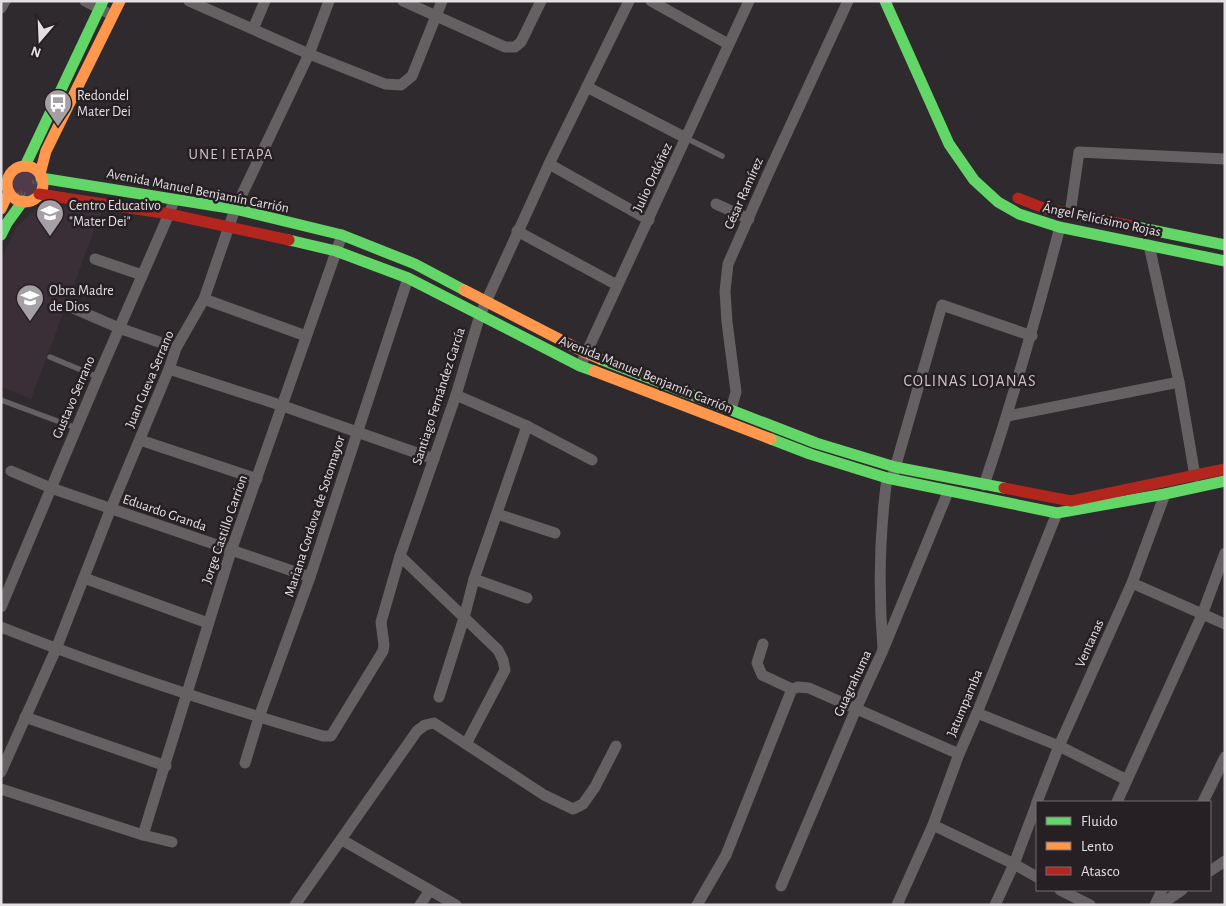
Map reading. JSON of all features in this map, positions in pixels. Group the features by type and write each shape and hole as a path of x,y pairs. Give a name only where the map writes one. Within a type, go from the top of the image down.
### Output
{"main road":[{"path":"40,176 50,143 120,1"},
{"name":"Ángel Felicísimo Rojas","path":"885,1 947,138 972,178 992,198 1023,216 1060,228 1225,261"},
{"path":"1,209 10,174 19,168 101,5"},
{"path":"922,56 956,131"},
{"path":"963,144 972,156"},
{"path":"1,166 36,170 40,176 42,189 35,199 23,201 13,197 6,188"},
{"name":"Avenida Manuel Benjamín Carrión","path":"40,176 234,210 342,235 415,264 586,353 731,409 892,475 984,485 1071,501 1225,469"},
{"name":"Ángel Felicísimo Rojas","path":"1007,191 1028,203 1070,214 1225,245"},
{"name":"Avenida Manuel Benjamín Carrión","path":"39,194 170,214 336,250 408,278 580,366 810,454 892,475 948,492 1057,513 1165,494 1225,481"},
{"path":"1,235 23,201"}],"street":[{"path":"1,8 4,1"},
{"path":"85,1 101,5 113,15"},
{"path":"189,1 309,54 385,84 401,86 412,76 442,1"},
{"path":"253,29 265,1"},
{"name":"Juan Cueva Serrano","path":"1,772 56,649 176,348 204,299 234,210 309,54 329,1"},
{"path":"403,1 505,47 514,47 522,42 541,1"},
{"name":"Santiago Fernández García","path":"259,717 323,736 331,736 384,651 381,622 400,556 456,395 480,315 517,231 629,1"},
{"path":"651,1 728,44"},
{"name":"Julio Ordóñez","path":"580,366 749,1"},
{"name":"César Ramírez","path":"731,409 736,392 725,291 728,264 848,1"},
{"path":"587,88 686,138"},
{"path":"1070,214 1079,152 1225,159"},
{"path":"549,164 649,220"},
{"name":"Gustavo Serrano","path":"1,607 119,328 170,214 174,200"},
{"path":"716,204 749,219"},
{"path":"984,485 1008,416 1032,336 1060,228"},
{"path":"517,231 618,285"},
{"name":"Jorge Castillo Carrion","path":"143,835 166,766 231,550 342,235"},
{"path":"1148,245 1179,382 1196,476"},
{"path":"94,259 142,276"},
{"name":"Mariana Cordova de Sotomayor","path":"245,763 259,717 310,577 408,278"},
{"path":"204,299 306,336"},
{"path":"884,650 879,564 882,520 892,475 942,305 1032,336"},
{"path":"74,308 119,328 176,348"},
{"path":"169,369 283,406 434,459"},
{"path":"1008,416 1179,382"},
{"path":"456,395 527,426 592,460"},
{"path":"439,697 464,618 474,579 527,426"},
{"path":"140,440 257,479"},
{"name":"Eduardo Granda","path":"11,471 51,488 310,577"},
{"name":"Guagrahuma","path":"782,886 856,709 884,650 948,492"},
{"name":"Ventanas","path":"1038,801 1059,746 1132,583 1165,494"},
{"name":"Jatumpamba","path":"897,905 933,825 959,754 1057,513"},
{"path":"497,514 555,533"},
{"path":"1117,801 1202,615 1225,553"},
{"path":"400,556 498,650 504,660 506,670 466,744"},
{"path":"84,578 208,623"},
{"path":"474,579 527,598"},
{"path":"1132,583 1225,624"},
{"path":"1,627 56,649 259,717"},
{"path":"763,644 757,663 762,675 792,689 798,687 809,688 959,754"},
{"path":"697,905 726,855 792,689"},
{"path":"977,713 1059,746 1127,780"},
{"path":"25,717 166,766"},
{"path":"295,905 417,731 425,725 434,723 544,795 573,809 583,804 595,787 616,746"},
{"path":"1203,801 1225,757"},
{"path":"1,789 143,835 172,842"},
{"name":"Ventanas","path":"995,905 1014,864 1036,806"},
{"path":"933,825 1036,876"},
{"path":"342,840 456,905"},
{"path":"1211,870 1225,861"},
{"path":"420,905 430,890"},
{"path":"1062,891 1090,905"},
{"path":"1156,905 1162,891"},
{"path":"1160,905 1181,891"}],"lane":[{"path":"686,138 722,156"},
{"path":"50,357 98,377"},
{"path":"1,400 76,428"}],"shaded area":[{"name":"Obra Madre de Dios","path":"44,203 101,212 31,399 1,387 1,258 17,226"}],"green space":[{"path":"25,169 35,173 39,183 35,193 25,197 15,193 11,183 15,173"}],"traffic: fast":[{"path":"25,166 103,1"},
{"path":"885,1 949,144 974,180 998,202 1019,214 1059,227 1225,261"},
{"path":"41,178 235,209 342,235 415,264 464,290"},
{"path":"1,235 23,201"},
{"path":"1132,226 1225,245"},
{"path":"289,240 336,251 408,278 580,366 594,371"},
{"path":"600,359 816,443 895,467 1004,488"},
{"path":"771,439 810,454 887,478 1057,513 1165,494 1225,481"}],"traffic: slow":[{"path":"40,174 46,151 120,1"},
{"path":"25,166 37,172 43,184 37,196 25,202 13,196 7,184 13,172 25,166"},
{"path":"1,209 9,192"},
{"path":"464,290 600,359"},
{"path":"594,371 771,439"}],"traffic: jam":[{"path":"39,194 169,214 289,240"},
{"path":"1018,198 1046,209 1132,226"},
{"path":"1004,488 1071,501 1225,469"}],"place":[{"name":"Redondel Mater Dei","path":"58,127"},
{"name":"Centro Educativo \"Mater Dei\"","path":"50,237"},
{"name":"Obra Madre de Dios","path":"30,322"}],"district":[{"name":"UNE I ETAPA","path":"231,154"},
{"name":"COLINAS LOJANAS","path":"970,380"}]}
